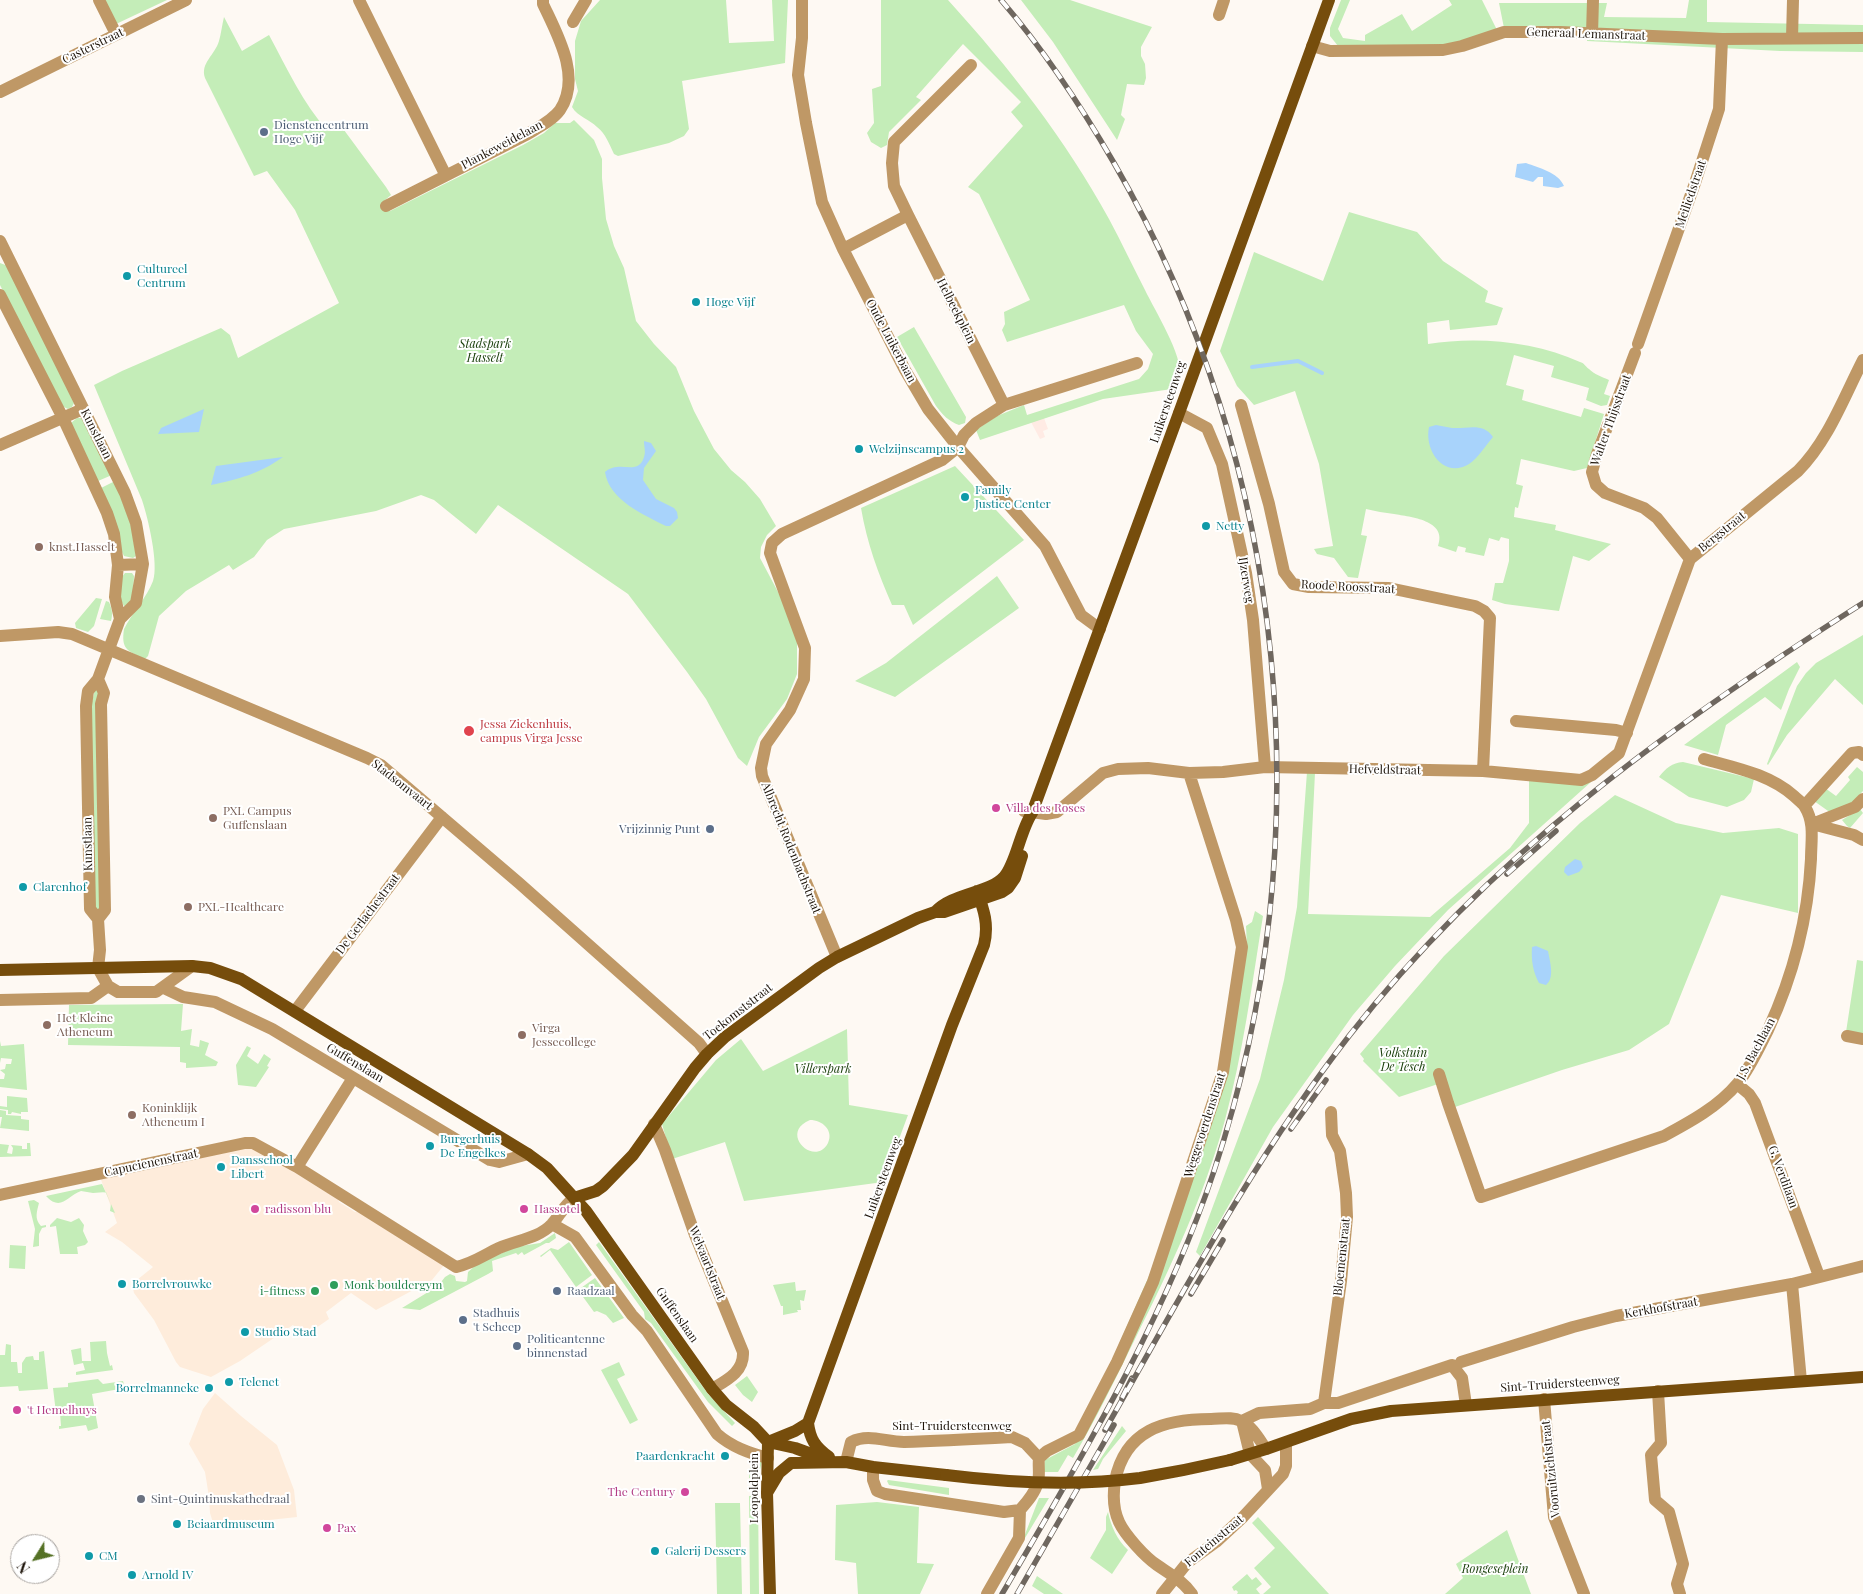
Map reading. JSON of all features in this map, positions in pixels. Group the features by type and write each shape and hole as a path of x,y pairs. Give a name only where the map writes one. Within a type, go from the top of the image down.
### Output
{"main road":[{"name":"Luikersteenweg","path":"1000,887 1012,884 1015,878 1032,825 1028,812 1100,629 1328,0"},
{"name":"Toekomststraat","path":"574,1198 596,1191 609,1181 623,1164 634,1155 654,1124 707,1054 725,1037 837,957 935,912 944,912 978,895 1000,887"},
{"name":"Luikersteenweg","path":"808,1423 952,1025 984,945 987,933 986,920 978,895"},
{"name":"Guffenslaan","path":"0,970 192,966 210,968 241,979 528,1154 547,1168 604,1236 712,1389 726,1405 754,1427 768,1442"},
{"name":"Sint-Truidersteenweg","path":"768,1442 840,1462 873,1467 1001,1482 1086,1482 1138,1478 1230,1460 1351,1419 1391,1411 1863,1377"},
{"path":"768,1442 795,1431 808,1423 810,1438 818,1450 840,1462"},
{"name":"Leopoldplein","path":"768,1442 767,1493 770,1594"},
{"name":"Sint-Truidersteenweg","path":"768,1458 791,1463 840,1462"},
{"path":"767,1493 779,1472 791,1463"}],"street":[{"path":"99,0 116,34"},
{"name":"Casterstraat","path":"0,92 186,0"},
{"name":"Plankeweidelaan","path":"359,0 446,174"},
{"name":"Plankeweidelaan","path":"386,206 526,135 560,111 567,88 568,70 562,44 543,0"},
{"path":"573,22 586,0"},
{"name":"Oude Luikerbaan","path":"802,0 802,38 798,75 822,202 843,249 901,362 928,409 958,447 1045,546 1081,615 1100,629"},
{"path":"1219,15 1224,0"},
{"path":"1592,34 1593,0"},
{"path":"1792,38 1793,0"},
{"name":"Generaal Lemanstraat","path":"1312,46 1330,51 1443,50 1462,46 1504,32 1722,39 1863,38"},
{"name":"Meiliedstraat","path":"1636,348 1695,183 1719,109 1722,39"},
{"name":"Helbeekplein","path":"971,65 894,142 892,163 894,186 1004,405"},
{"path":"843,249 908,215"},
{"name":"Kunstlaan","path":"0,241 3,255 83,409 130,505 136,522 143,564 136,603 120,619 98,679 104,693 102,704 105,910 98,919 100,950 98,968"},
{"name":"Kunstlaan","path":"0,294 63,418 107,513 114,534 118,565 115,597 120,619"},
{"name":"Walter Thijsstraat","path":"1636,348 1592,472 1596,485 1605,493 1644,508 1657,518 1690,559"},
{"name":"Bergstraat","path":"1627,733 1690,559 1798,471 1810,458 1821,443 1863,360"},
{"path":"958,447 964,435 976,423 1004,405 1138,363"},
{"name":"Roode Roosstraat","path":"1240,405 1269,504 1284,572 1293,584 1309,587 1389,588 1475,606 1484,611 1490,618 1483,771"},
{"path":"0,445 83,409"},
{"name":"IJzerweg","path":"1179,413 1207,428 1222,464 1242,554 1251,610 1265,767"},
{"name":"Albrecht Rodenbachstraat","path":"837,957 762,776 761,768 766,744 790,710 804,679 805,648 770,553 772,543 782,534 942,460 958,447"},
{"path":"118,565 143,564"},
{"name":"Stadsomvaart","path":"0,636 58,632 72,634 367,758 388,770 699,1043 707,1054"},
{"path":"1516,721 1616,730 1627,733"},
{"name":"Hefveldstraat","path":"1028,812 1050,814 1057,812 1103,773 1118,769 1148,768 1190,773 1223,772 1265,767 1483,771 1581,780 1592,775 1619,753 1627,733"},
{"path":"1805,805 1852,754 1859,752 1863,755"},
{"path":"1704,759 1764,777 1786,788 1805,805 1812,824"},
{"name":"Weggevoerdenstraat","path":"1039,1458 1047,1451 1079,1435 1117,1362 1153,1282 1223,1072 1242,947 1236,920 1190,773"},
{"path":"1812,824 1855,807 1863,799"},
{"name":"De Gerlachestraat","path":"294,1011 442,817"},
{"path":"1812,824 1854,835 1863,840"},
{"name":"J.S. Bachlaan","path":"1439,1074 1482,1197 1664,1136 1703,1113 1716,1104 1737,1084 1761,1045 1777,1009 1793,966 1804,921 1809,884 1812,824"},
{"path":"98,968 108,986 118,992 156,992 192,966"},
{"path":"0,1000 91,998 108,986"},
{"name":"Guffenslaan","path":"164,988 183,997 215,1002 272,1029 490,1160 498,1162 528,1154"},
{"path":"1847,1036 1863,1039"},
{"path":"297,1167 353,1078"},
{"name":"G. Verdilaan","path":"1737,1084 1749,1094 1755,1103 1819,1276"},
{"name":"Bloemenstraat","path":"1324,1403 1341,1280 1347,1217 1340,1150 1332,1135 1330,1112"},
{"name":"Welvaartstraat","path":"654,1124 695,1235 743,1352 742,1365 737,1371 712,1389"},
{"name":"Capucienenstraat","path":"0,1195 245,1143 253,1143 297,1167 456,1268 532,1236 552,1224"},
{"path":"574,1198 552,1224 575,1237 632,1315 647,1331 717,1434 743,1451 768,1458"},
{"name":"Kerkhofstraat","path":"1462,1362 1573,1327 1616,1316 1792,1284 1863,1266"},
{"path":"1792,1284 1801,1381"},
{"path":"1242,1421 1260,1413 1310,1409 1324,1403 1338,1403 1452,1365 1462,1378 1466,1405"},
{"path":"1658,1391 1661,1443 1652,1455 1655,1500 1669,1512 1684,1564 1678,1584 1680,1594"},
{"name":"Vooruitzichtstraat","path":"1544,1399 1554,1516 1584,1594"},
{"path":"1192,1594 1176,1576 1155,1564 1132,1540 1119,1522 1113,1494 1124,1453 1136,1439 1152,1429 1195,1419 1230,1418 1242,1421 1255,1433 1266,1449"},
{"path":"1242,1421 1250,1454 1265,1470 1268,1489"},
{"name":"Sint-Truidersteenweg","path":"840,1462 851,1442 859,1438 869,1437 901,1442 1012,1437 1025,1443 1039,1458"},
{"name":"Fonteinstraat","path":"1162,1594 1187,1563 1216,1542 1243,1517 1283,1474 1286,1466 1286,1442"},
{"path":"986,1594 1020,1538 1020,1510 1031,1497 1038,1481 1037,1467 1039,1458"},
{"path":"873,1467 877,1491 885,1494 1004,1512 1020,1510"}],"shaded area":[{"path":"1044,418 1048,429 1043,431 1045,437 1040,439 1031,422"},
{"path":"249,1145 338,1199 339,1202 355,1212 360,1211 445,1264 432,1280 376,1310 351,1293 326,1312 329,1319 303,1337 293,1325 240,1361 211,1377 180,1367 154,1320 134,1293 132,1284 153,1267 122,1242 105,1232 117,1223 100,1177"},
{"path":"215,1393 277,1445 294,1490 297,1517 214,1526 210,1513 205,1472 189,1444 203,1409"}],"green space":[{"path":"105,0 167,0 116,24"},
{"path":"600,0 726,0 729,43 774,41 772,0 788,0 785,63 682,81 689,129 684,136 669,143 618,156 614,154 603,133 572,107 578,91 575,79 575,41 581,21"},
{"path":"881,0 948,0 993,51 1035,105 1074,161 1114,228 1173,345 1180,368 1180,377 1172,389 1103,399 980,440 976,430 997,416 1024,405 1027,415 1139,379 1148,369 1153,354 1136,331 1124,305 1007,342 1002,330 1005,324 1004,312 1030,300 979,194 968,187 1023,126 1011,112 1021,102 963,44 916,97 921,100 889,132 887,145 881,148 871,142 867,133 874,123 872,89 881,86"},
{"path":"1021,0 1070,0 1152,27 1141,47 1141,56 1145,64 1146,78 1144,85 1127,84 1121,115 1125,119 1117,140 1053,42"},
{"path":"1341,0 1350,0 1338,29 1343,38 1365,41 1365,35 1402,14 1412,31 1452,5 1449,0 1482,0 1497,30 1466,42 1434,45 1338,46 1330,36 1330,28"},
{"path":"1689,0 1707,0 1707,22 1863,25 1863,52 1780,51 1587,41 1587,31 1504,28 1499,3 1607,3 1604,17 1686,18"},
{"name":"Stadspark Hasselt","path":"224,17 242,51 269,35 296,85 319,120 328,131 344,130 386,187 391,195 384,201 390,211 523,145 544,133 555,123 570,123 574,120 594,140 602,159 606,219 614,246 624,268 636,321 654,344 676,367 694,411 714,449 731,470 760,499 776,526 767,535 761,547 760,558 786,607 797,640 797,674 787,699 759,737 747,766 738,758 706,699 628,594 498,505 476,534 434,500 421,495 376,511 284,529 267,540 254,557 233,570 229,565 186,591 159,616 148,656 145,659 127,648 123,641 124,629 153,581 154,553 142,500 94,385 221,328 230,335 238,358 339,303 295,210 267,171 254,176 205,78 206,63 219,41"},
{"path":"1349,212 1417,232 1443,261 1488,291 1485,302 1503,308 1497,325 1450,330 1449,320 1427,323 1428,344 1466,340 1525,345 1544,349 1581,362 1593,372 1609,380 1604,394 1610,396 1607,405 1601,406 1586,400 1589,388 1551,377 1554,366 1514,355 1506,385 1524,390 1522,400 1581,417 1584,408 1604,414 1587,468 1574,471 1521,459 1516,484 1523,486 1518,508 1515,507 1514,517 1556,525 1555,530 1611,544 1589,561 1573,556 1559,611 1505,604 1492,600 1495,583 1503,583 1509,561 1509,539 1501,537 1499,541 1489,538 1484,556 1465,552 1466,548 1458,546 1456,552 1438,546 1440,537 1438,530 1426,521 1366,509 1361,535 1367,536 1358,578 1348,577 1334,558 1317,554 1314,549 1333,546 1319,464 1295,391 1254,405 1237,386 1220,351 1254,252 1323,281"},
{"path":"0,263 8,266 74,403 68,409 60,405 0,285"},
{"path":"914,327 966,417 965,423 959,425 955,423 946,417 936,406 897,337"},
{"path":"77,418 81,418 86,422 112,475 98,481 71,423"},
{"path":"955,466 1024,540 913,625 904,605 892,605 866,533 861,508"},
{"path":"115,481 131,525 136,556 133,558 124,556 122,552 101,488"},
{"path":"125,573 132,573 134,576 133,599 128,606 124,606 119,598 122,577"},
{"path":"997,576 1019,608 895,697 855,681 886,663"},
{"path":"96,598 102,599 94,626 88,632 76,628 75,623"},
{"path":"106,601 109,602 111,609 111,621 100,619"},
{"path":"1863,635 1863,705 1835,679 1787,735 1768,765 1797,686 1806,673 1816,663"},
{"path":"1797,662 1800,667 1781,710 1765,697 1726,725 1718,755 1684,745"},
{"path":"95,690 98,690 100,911 95,908 90,709"},
{"path":"1683,762 1754,779 1751,792 1744,800 1727,807 1689,797 1659,777 1670,766"},
{"path":"1857,767 1863,772 1863,791 1851,804 1831,813 1814,801 1825,788 1836,796 1850,780 1848,777"},
{"path":"1307,772 1315,773 1308,914 1430,917 1510,848 1529,823 1529,781 1591,782 1448,910 1395,966 1353,1015 1273,1127 1200,1256 1196,1252 1260,1079 1284,980 1297,907"},
{"name":"Volkstuin De Tesch","path":"1615,795 1676,823 1723,833 1779,828 1798,834 1798,913 1721,895 1669,1024 1629,1050 1562,1070 1455,1107 1438,1084 1399,1097 1363,1061 1364,1059 1360,1054 1444,956 1580,823"},
{"path":"1860,809 1863,813 1850,828 1842,820"},
{"path":"1255,911 1263,916 1237,1069 1217,1148 1197,1204 1149,1311 1106,1398 1073,1458 1068,1455 1058,1472 1043,1472 1045,1460 1075,1444 1200,1160 1247,948 1246,926 1252,922"},
{"path":"1857,960 1863,961 1863,1035 1846,1032"},
{"path":"183,1004 181,1031 192,1029 190,1045 199,1047 200,1040 209,1043 205,1055 218,1062 216,1066 186,1068 186,1063 180,1062 180,1047 68,1045 69,1005"},
{"name":"Villerspark","path":"847,1029 849,1105 908,1115 883,1182 744,1201 725,1142 672,1159 662,1124 716,1060 741,1039 763,1071","holes":["810,1120 823,1124 829,1134 828,1143 822,1150 815,1152 802,1146 798,1140 797,1133 801,1126"]},
{"path":"0,1041 1,1046 24,1044 27,1090 0,1087 0,1079 4,1079 5,1074 0,1070 5,1069 6,1064 11,1064 12,1059 1,1058 0,1063"},
{"path":"247,1046 251,1048 247,1056 258,1064 264,1054 271,1059 267,1066 269,1067 256,1087 238,1085 236,1065"},
{"path":"7,1096 27,1098 28,1112 21,1112 21,1114 12,1112 8,1114 8,1110 0,1109 0,1106 7,1107"},
{"path":"0,1110 6,1111 6,1115 21,1116 21,1119 29,1120 29,1131 0,1128 2,1117 0,1117"},
{"path":"27,1143 30,1143 31,1156 0,1157 0,1144 9,1145 7,1153 12,1154 13,1148 11,1145 22,1146 22,1149 27,1149"},
{"path":"102,1184 106,1192 93,1193 81,1191 60,1203 51,1201 46,1196"},
{"path":"34,1200 39,1203 37,1221 41,1226 46,1225 46,1227 42,1228 39,1234 39,1246 33,1247 35,1229 28,1201"},
{"path":"111,1204 115,1213 110,1211"},
{"path":"57,1218 71,1222 79,1218 84,1225 83,1231 88,1242 77,1247 78,1254 60,1254 56,1226 50,1227"},
{"path":"555,1233 556,1238 549,1243 524,1255 522,1252 518,1255 516,1253 492,1261 493,1271 420,1310 402,1308 438,1286 450,1274 455,1276 456,1281 465,1282 467,1281 468,1272 476,1265 515,1247 540,1243"},
{"path":"569,1242 592,1275 576,1287 550,1250 540,1256 551,1248 558,1250"},
{"path":"599,1242 708,1394 735,1423 732,1426 708,1402 651,1323 645,1319 644,1312 596,1245"},
{"path":"10,1245 26,1246 25,1269 9,1268"},
{"path":"595,1278 624,1318 613,1323 606,1315 597,1311 594,1312 578,1290"},
{"path":"795,1282 796,1291 806,1290 804,1301 800,1300 801,1310 783,1315 783,1306 781,1306 773,1285"},
{"path":"106,1341 110,1366 112,1365 113,1370 76,1375 76,1372 85,1370 83,1363 74,1365 71,1350 81,1348 82,1361 91,1361 90,1342"},
{"path":"6,1344 11,1345 11,1362 17,1362 18,1373 22,1373 22,1363 26,1357 33,1356 34,1360 39,1360 39,1352 44,1351 48,1389 19,1391 18,1386 0,1387 0,1355 5,1355"},
{"path":"619,1362 625,1375 617,1379 638,1420 630,1424 601,1370"},
{"path":"747,1376 758,1392 752,1402 735,1385"},
{"path":"98,1379 103,1384 123,1381 125,1388 92,1394 98,1428 88,1431 86,1425 59,1429 59,1426 61,1426 60,1413 56,1413 53,1388 68,1387 68,1383"},
{"path":"1122,1426 1126,1431 1103,1459 1098,1469 1093,1470"},
{"path":"753,1459 762,1461 758,1479 749,1478"},
{"path":"888,1480 949,1488 949,1495 889,1485"},
{"path":"758,1495 759,1594 750,1594 749,1496"},
{"path":"1039,1498 1049,1498 1025,1538 1024,1537"},
{"path":"877,1502 919,1507 917,1563 934,1564 920,1594 858,1594 856,1563 835,1560 836,1505"},
{"path":"715,1503 740,1503 742,1594 717,1594"},
{"path":"1108,1512 1115,1532 1128,1550 1112,1574 1090,1558 1106,1530"},
{"path":"1258,1517 1329,1594 1263,1594 1271,1587 1254,1568 1275,1548 1252,1523"},
{"name":"Rongeseplein","path":"1507,1530 1531,1594 1445,1594 1463,1578 1456,1564"},
{"path":"1247,1574 1252,1580 1256,1577 1262,1584 1256,1589 1260,1594 1237,1594 1236,1590 1234,1591 1232,1587"},
{"path":"1037,1576 1063,1594 1044,1594 1032,1586"}],"water":[{"path":"1526,163 1553,174 1564,186 1558,188 1543,186 1543,177 1538,177 1533,182 1515,177 1517,164"},
{"path":"204,409 199,432 158,434 161,428"},
{"path":"1436,425 1452,428 1475,427 1485,429 1493,437 1469,464 1460,468 1452,468 1438,460 1430,445 1429,427"},
{"path":"644,441 651,443 656,451 644,468 643,480 656,499 674,508 677,512 678,518 670,526 657,522 629,505 613,491 608,482 605,472 611,468 633,467 641,463 645,453"},
{"path":"283,457 266,468 248,475 211,485 216,466"},
{"path":"1575,859 1581,861 1583,867 1579,872 1568,876 1564,872 1565,867"},
{"path":"1536,946 1548,951 1551,974 1546,985 1539,983 1534,970 1532,947"}],"waterway":[{"path":"1252,367 1298,361 1322,373"}],"railway":[{"path":"1001,0 1061,79 1114,163 1173,280 1219,402 1252,528 1271,656 1277,786 1269,916 1248,1045 1214,1171 1194,1227 1146,1335 1091,1440 1002,1594"},
{"path":"1105,1430 1220,1228 1281,1130 1349,1036 1404,970 1462,909 1523,852 1587,797 1653,746 1722,697 1863,603"},
{"path":"1507,874 1556,831"},
{"path":"1291,1129 1326,1080"},
{"path":"1191,1294 1223,1240"},
{"path":"1122,1398 1132,1378"},
{"path":"1017,1594 1114,1425"}],"place":[{"name":"Dienstencentrum Hoge Vijf","path":"264,132"},
{"name":"Cultureel Centrum","path":"127,276"},
{"name":"Hoge Vijf","path":"696,302"},
{"name":"Welzijnscampus 2","path":"859,449"},
{"name":"Family Justice Center","path":"965,497"},
{"name":"Netty","path":"1206,526"},
{"name":"knst.Hasselt","path":"39,547"},
{"name":"Jessa Ziekenhuis, campus Virga Jesse","path":"469,731"},
{"name":"Villa des Roses","path":"996,808"},
{"name":"PXL Campus Guffenslaan","path":"213,818"},
{"name":"Vrijzinnig Punt","path":"710,829"},
{"name":"Clarenhof","path":"23,887"},
{"name":"PXL-Healthcare","path":"188,907"},
{"name":"Het Kleine Atheneum","path":"47,1025"},
{"name":"Virga Jessecollege","path":"522,1035"},
{"name":"Koninklijk Atheneum I","path":"132,1115"},
{"name":"Burgerhuis De Engelkes","path":"430,1146"},
{"name":"Dansschool Libert","path":"221,1167"},
{"name":"radisson blu","path":"255,1209"},
{"name":"Hassotel","path":"524,1209"},
{"name":"Borrelvrouwke","path":"122,1284"},
{"name":"Monk bouldergym","path":"334,1285"},
{"name":"i-fitness","path":"315,1291"},
{"name":"Raadzaal","path":"557,1291"},
{"name":"Stadhuis 't Scheep","path":"463,1320"},
{"name":"Studio Stad","path":"245,1332"},
{"name":"Politieantenne binnenstad","path":"517,1346"},
{"name":"Telenet","path":"229,1382"},
{"name":"Borrelmanneke","path":"209,1388"},
{"name":"'t Hemelhuys","path":"17,1410"},
{"name":"Paardenkracht","path":"725,1456"},
{"name":"The Century","path":"685,1492"},
{"name":"Sint-Quintinuskathedraal","path":"141,1499"},
{"name":"Beiaardmuseum","path":"177,1524"},
{"name":"Pax","path":"327,1528"},
{"name":"Galerij Dessers","path":"655,1551"},
{"name":"CM","path":"89,1556"},
{"name":"Arnold IV","path":"132,1575"}]}
